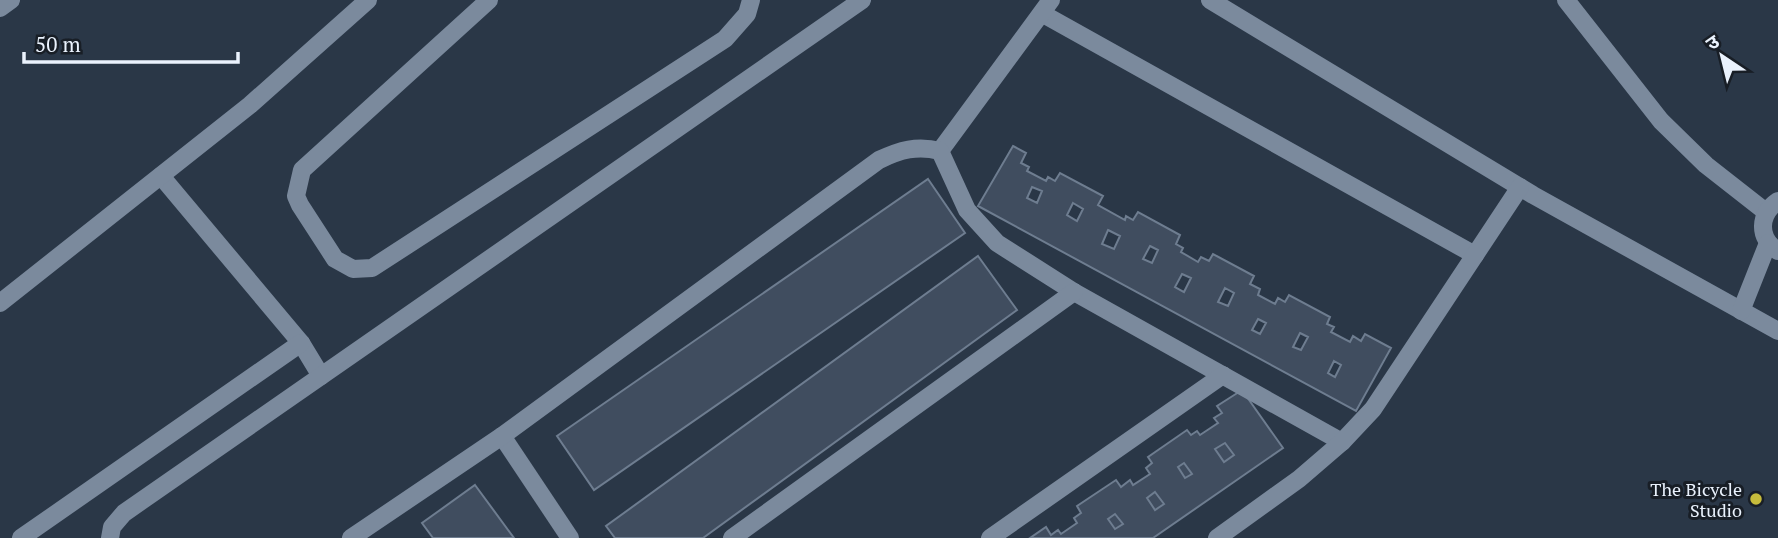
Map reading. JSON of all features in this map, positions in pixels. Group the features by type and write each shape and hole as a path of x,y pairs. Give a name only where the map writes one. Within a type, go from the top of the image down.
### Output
{"street":[{"path":"0,8 11,0"},
{"path":"0,303 250,105 368,0"},
{"path":"489,0 302,170 296,195 300,205 335,259 353,269 372,268 725,39 747,14 751,0"},
{"path":"110,538 112,527 124,513 862,0"},
{"path":"1210,0 1230,4 1520,187 1778,331"},
{"path":"1566,0 1661,121 1706,165 1772,207 1762,228 1773,247 1741,311"},
{"path":"940,151 1047,7 1475,256"},
{"path":"351,538 502,436 879,160 903,149 927,148 940,151"},
{"path":"940,151 967,210 997,243 1074,292 1342,442"},
{"path":"161,176 301,343 321,376"},
{"path":"1217,538 1298,479 1342,442 1373,409 1520,187"},
{"path":"732,538 1074,292"},
{"path":"22,538 301,343"},
{"path":"990,538 1223,375"},
{"path":"502,436 570,538"}],"building":[{"path":"1013,146 1026,153 1021,163 1029,167 1027,171 1046,181 1048,177 1055,181 1060,173 1103,196 1098,205 1125,220 1126,216 1133,220 1138,212 1180,235 1176,244 1183,248 1181,252 1198,262 1201,257 1209,261 1213,254 1254,276 1250,284 1260,289 1258,295 1275,304 1278,298 1285,302 1289,295 1330,317 1327,324 1334,327 1331,332 1350,342 1353,336 1361,341 1365,334 1391,348 1356,411 978,206","holes":["1032,187 1042,191 1037,203 1027,198","1073,203 1083,209 1077,221 1067,215","1108,230 1120,236 1114,249 1102,244","1150,246 1158,250 1152,263 1143,259","1182,274 1191,278 1184,292 1175,287","1225,288 1234,293 1228,306 1218,302","1258,319 1266,323 1260,334 1252,330","1300,333 1308,337 1301,350 1293,347","1334,361 1341,365 1335,377 1328,373"]},
{"path":"928,179 965,233 594,490 557,436"},
{"path":"978,256 1017,310 703,538 615,538 606,526"},
{"path":"1242,390 1283,448 1153,538 1030,538 1046,527 1051,535 1058,530 1061,534 1077,523 1074,518 1081,513 1077,506 1116,480 1121,487 1130,480 1133,485 1150,474 1146,468 1152,463 1148,457 1187,430 1191,435 1197,431 1200,435 1218,423 1214,418 1222,413 1217,406"},
{"path":"1225,443 1234,455 1224,462 1215,449"},
{"path":"1184,463 1192,474 1185,478 1178,467"},
{"path":"475,485 514,538 433,538 422,523"},
{"path":"1155,492 1164,504 1155,510 1147,498"},
{"path":"1115,514 1123,524 1115,529 1108,519"}],"place":[{"name":"The Bicycle Studio","path":"1756,499"}]}
